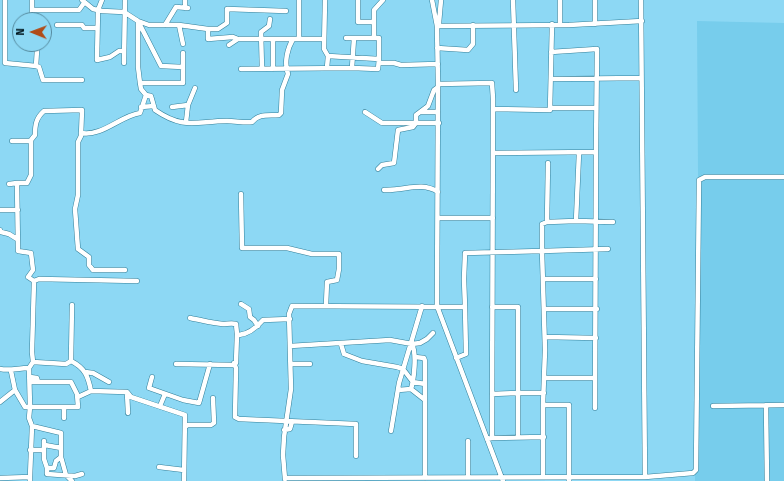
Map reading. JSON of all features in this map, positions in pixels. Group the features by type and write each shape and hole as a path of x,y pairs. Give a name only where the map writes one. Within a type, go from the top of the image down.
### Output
{"street":[{"path":"5,0 3,10 6,36 2,63 39,67 43,80 82,80"},
{"path":"32,0 32,10 79,10 83,1 98,10 124,12 138,21 149,25 179,25 208,29 218,29 227,23 227,10 286,11"},
{"path":"102,0 98,10 97,60 110,57 119,51 124,51"},
{"path":"124,0 124,63"},
{"path":"165,25 172,10 176,8 187,8 185,0"},
{"path":"299,0 299,39"},
{"path":"325,0 324,49 328,56 327,68"},
{"path":"358,0 358,22 374,22"},
{"path":"374,38 374,10 383,0"},
{"path":"432,0 437,26 439,123 437,306 502,479"},
{"path":"437,26 439,23 441,0"},
{"path":"513,0 516,90"},
{"path":"560,0 560,25"},
{"path":"595,0 595,24"},
{"path":"641,0 645,477"},
{"path":"262,69 261,32 269,26 270,19"},
{"path":"138,21 161,66 183,66"},
{"path":"138,21 138,67 141,89 146,96 151,96 156,110 167,119 174,122 201,123 227,121 247,123 252,122 256,117 279,115 281,113 282,90 288,74 286,69 288,48 293,39"},
{"path":"437,26 560,25 642,21"},
{"path":"550,108 552,24"},
{"path":"57,25 82,25 84,28 97,28"},
{"path":"179,25 183,44"},
{"path":"437,48 468,50 473,44 473,25"},
{"path":"208,29 208,39 233,37 238,39 324,39"},
{"path":"218,29 218,39"},
{"path":"0,36 6,36"},
{"path":"241,69 378,69 379,38 346,38"},
{"path":"352,68 354,38"},
{"path":"229,45 238,39"},
{"path":"273,39 273,69"},
{"path":"551,52 597,49 595,222 597,309 595,408"},
{"path":"36,66 37,52"},
{"path":"140,83 183,84 183,53"},
{"path":"328,56 379,61 401,65 438,64"},
{"path":"551,79 641,78"},
{"path":"378,169 382,165 394,163 397,131 413,127 416,123 415,118 431,102 434,90 438,85 492,83 492,438"},
{"path":"186,122 188,105 195,88"},
{"path":"81,133 92,133 121,121 130,114 140,113 146,96"},
{"path":"172,107 188,105"},
{"path":"141,107 154,106"},
{"path":"9,184 27,183 31,175 31,141 35,135 35,124 44,111 81,108 81,133 78,142 78,195 75,209 78,249 89,257 89,265 93,270 125,270"},
{"path":"493,109 550,110 550,108 596,108"},
{"path":"365,112 382,123 439,123"},
{"path":"421,112 438,112"},
{"path":"12,141 31,141"},
{"path":"493,153 596,152"},
{"path":"576,221 579,153"},
{"path":"548,164 548,222"},
{"path":"465,307 294,305 290,309 291,389 284,430 283,455 285,480 425,478 502,479 544,477 569,479 645,477 687,474 696,470 699,180 705,177 784,177"},
{"path":"17,184 18,251 31,253 33,270 28,277 34,281"},
{"path":"384,190 397,190 423,186 432,188 438,192"},
{"path":"241,194 242,248 287,248 312,254 339,254 337,280 327,282 326,305"},
{"path":"0,210 18,210"},
{"path":"438,218 493,218"},
{"path":"544,477 543,405 545,337 542,224 548,222 576,221 613,222"},
{"path":"0,230 1,232 9,234 17,239"},
{"path":"456,358 466,354 464,280 465,252 608,249"},
{"path":"34,281 39,279 137,281"},
{"path":"543,280 596,279"},
{"path":"0,478 30,479 32,426 29,418 29,368 33,362 34,281"},
{"path":"241,304 248,309 250,317 258,326"},
{"path":"71,361 72,306"},
{"path":"392,431 398,390 403,369 412,344 418,315 422,306"},
{"path":"492,307 518,307 518,437"},
{"path":"544,309 597,309"},
{"path":"190,318 209,322 214,321 223,324 236,324 236,363 234,362 234,365"},
{"path":"237,334 244,334 258,326 263,320 290,319"},
{"path":"290,346 341,344 346,341 390,340 412,344 420,343 433,333"},
{"path":"545,337 596,338"},
{"path":"341,344 344,354 362,361 403,369 413,382 425,386"},
{"path":"411,389 413,382 415,350 412,344"},
{"path":"414,357 424,358 425,361 425,478"},
{"path":"33,362 66,364 71,361"},
{"path":"71,361 85,372 93,373 108,382"},
{"path":"176,364 234,365"},
{"path":"152,377 149,388 183,400 199,403 210,364"},
{"path":"291,364 310,364"},
{"path":"234,365 236,368 236,417 239,419 356,424 356,456"},
{"path":"0,369 11,371 29,368"},
{"path":"11,371 15,390 25,407 78,407 78,397 71,382 38,382 30,380"},
{"path":"85,372 90,391"},
{"path":"544,378 595,378"},
{"path":"398,390 411,389 425,400"},
{"path":"0,402 15,390"},
{"path":"78,397 90,391 127,392 131,397 185,414 184,481"},
{"path":"127,392 128,413"},
{"path":"492,394 544,393"},
{"path":"160,406 165,394"},
{"path":"185,427 188,425 214,423 213,398"},
{"path":"543,405 569,405 569,479"},
{"path":"766,405 767,481"},
{"path":"713,406 784,405"},
{"path":"64,407 64,418"},
{"path":"284,430 290,429 292,422"},
{"path":"32,426 61,433 61,457 66,475 72,481"},
{"path":"487,439 544,436"},
{"path":"466,478 468,441"},
{"path":"30,450 45,445 61,448"},
{"path":"45,445 44,459 47,468 46,474 75,476 82,474"},
{"path":"47,468 54,468 56,461 61,457"},
{"path":"159,467 184,470"}],"shaded area":[{"path":"697,21 784,23 784,481 695,481 698,174"}]}
